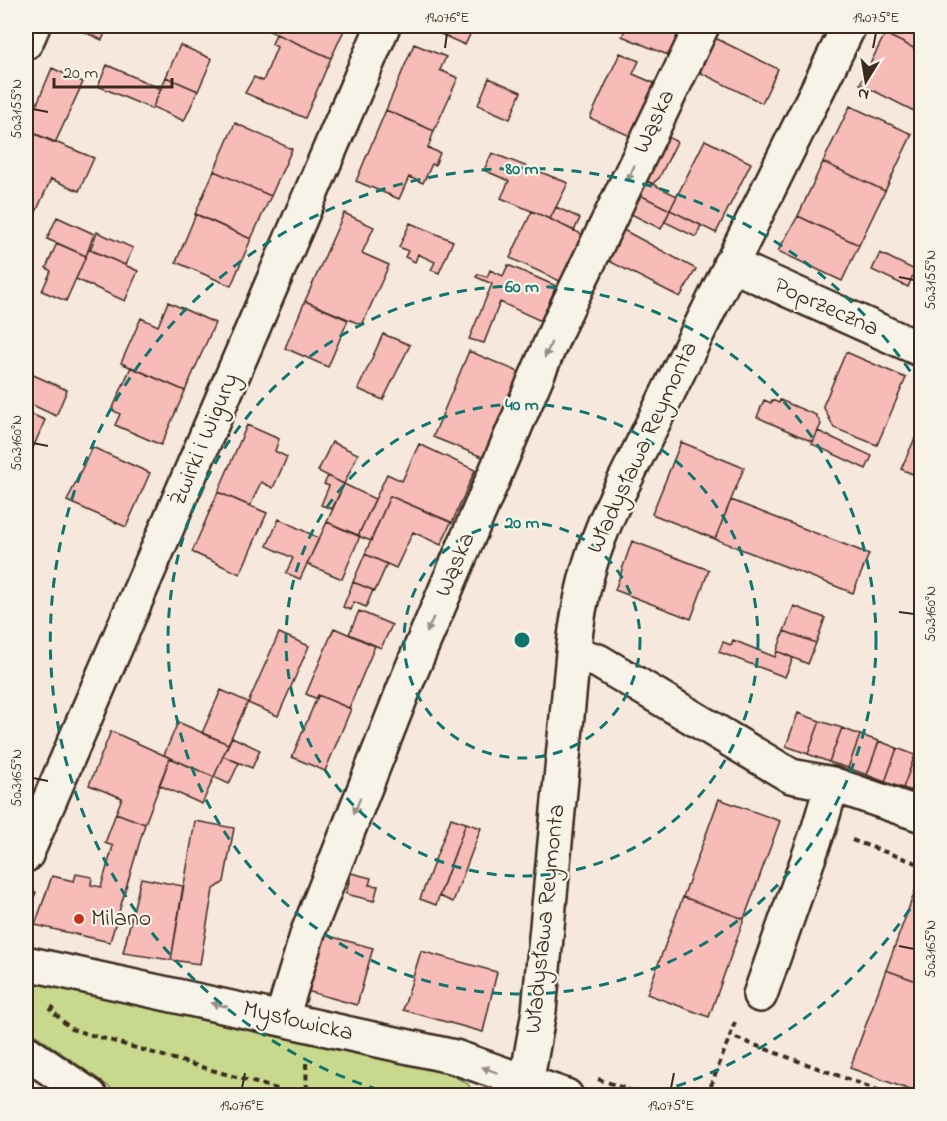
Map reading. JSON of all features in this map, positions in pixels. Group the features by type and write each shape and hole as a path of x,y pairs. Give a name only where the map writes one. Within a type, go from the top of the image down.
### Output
{"street":[{"path":"26,42 33,26"},
{"name":"Żwirki i Wigury","path":"26,855 383,26"},
{"name":"Wąska","path":"282,1018 308,932 409,676 558,326 702,26"},
{"name":"Władysława Reymonta","path":"525,1089 540,999 573,652 583,585 601,530 849,26"},
{"name":"Poprzeczna","path":"730,264 921,350"},
{"path":"573,652 598,661 790,776 832,784 921,815"},
{"path":"760,995 819,828 832,784"},
{"name":"Mysłowicka","path":"26,963 455,1057 525,1089 579,1086"},
{"path":"26,1052 79,1093"}],"path":[{"path":"819,828 921,865"},
{"path":"707,1095 747,990 760,995"},
{"path":"57,1003 51,1010 70,1029 301,1095"},
{"path":"730,1036 894,1095"},
{"path":"579,1086 629,1089 647,1095"},
{"path":"628,1095 629,1089"}],"green space":[{"path":"52,983 443,1070 468,1084 475,1095 121,1095 26,1028 26,992 29,985"}],"building":[{"path":"71,26 108,26 102,40"},
{"path":"261,26 346,26 331,58"},
{"path":"423,26 474,26 465,45"},
{"path":"627,26 689,26 675,58 622,36"},
{"path":"889,26 902,26 922,35 922,52 885,34"},
{"path":"902,26 922,26 922,35"},
{"path":"276,34 331,58 305,118 245,93 254,77 263,81 277,47 272,44"},
{"path":"885,34 922,52 920,114 860,84"},
{"path":"709,35 778,69 762,103 693,69"},
{"path":"414,44 446,57 440,70 458,78 434,131 386,110"},
{"path":"180,45 212,59 198,91 166,77"},
{"path":"620,53 639,61 633,74 663,87 639,140 590,118"},
{"path":"107,65 161,89 152,109 98,86"},
{"path":"52,68 83,82 55,143 26,130"},
{"path":"166,77 198,91 184,121 153,107"},
{"path":"489,78 521,92 510,119 478,105"},
{"path":"850,106 912,134 885,191 823,162"},
{"path":"386,110 434,131 428,148 440,153 423,183 409,177 399,199 356,181"},
{"path":"235,123 292,149 271,196 214,171"},
{"path":"26,130 94,158 79,191 51,179 36,212 28,209 26,211"},
{"path":"663,134 677,142 659,178 652,184 641,178"},
{"path":"705,140 751,163 716,233 670,210"},
{"path":"492,153 568,183 550,219 501,198 509,181 484,170"},
{"path":"823,162 885,191 859,245 798,216"},
{"path":"214,171 271,196 251,239 195,214"},
{"path":"641,178 677,196 670,210 634,192"},
{"path":"634,192 670,210 661,229 625,211"},
{"path":"556,207 580,218 574,231 550,219"},
{"path":"670,210 701,225 696,237 665,222"},
{"path":"532,211 586,236 564,283 510,258"},
{"path":"344,213 374,227 362,253 389,265 362,325 305,301"},
{"path":"196,214 251,239 231,286 176,262"},
{"path":"798,216 859,245 842,281 778,251"},
{"path":"57,217 94,234 86,256 47,239"},
{"path":"410,223 453,241 439,273 431,270 435,262 418,254 415,262 405,257 408,251 399,247"},
{"path":"618,227 696,269 680,297 603,258"},
{"path":"97,232 133,248 125,265 90,250"},
{"path":"57,243 86,256 66,301 42,291 51,271 46,268"},
{"path":"89,249 138,271 125,301 76,279"},
{"path":"880,253 915,270 908,287 872,270"},
{"path":"508,265 556,286 541,321 500,302 484,343 469,339 492,284 476,277 478,274 487,277 490,270 503,276"},
{"path":"305,301 348,320 328,367 285,348"},
{"path":"168,302 215,323 185,391 121,363 141,318 158,326"},
{"path":"383,334 410,345 383,400 358,389"},
{"path":"469,351 521,373 485,458 433,437"},
{"path":"846,352 906,378 877,445 834,428 823,406"},
{"path":"131,367 185,391 161,445 115,425 120,414 112,410"},
{"path":"31,374 67,390 56,416 26,402 26,387"},
{"path":"764,400 779,403 780,400 816,415 821,424 813,442 757,417"},
{"path":"26,412 45,420 27,462 26,461"},
{"path":"922,423 922,478 901,469"},
{"path":"247,425 279,439 275,451 287,457 273,488 261,482 250,506 218,492"},
{"path":"818,431 872,456 866,469 812,444"},
{"path":"332,442 358,454 344,484 318,471"},
{"path":"681,442 744,468 715,539 652,514"},
{"path":"419,444 475,470 452,523 390,496 371,541 358,536 387,474 402,481"},
{"path":"92,447 150,473 126,527 67,501"},
{"path":"328,476 344,484 332,509 321,505 329,486 324,484"},
{"path":"344,484 375,499 358,536 327,522"},
{"path":"218,492 267,513 240,574 192,552"},
{"path":"390,496 451,522 441,545 413,532 396,568 365,554"},
{"path":"731,500 869,554 853,593 715,539"},
{"path":"279,519 319,538 300,579 286,573 293,558 267,546"},
{"path":"327,522 360,536 342,579 307,564"},
{"path":"632,541 709,570 691,619 615,590"},
{"path":"365,554 387,564 375,591 353,582"},
{"path":"353,582 373,590 366,607 354,602 351,610 343,607"},
{"path":"794,606 825,618 816,643 784,631"},
{"path":"359,611 392,625 381,648 349,634"},
{"path":"334,628 375,646 349,708 318,695 317,699 306,694"},
{"path":"784,631 816,643 808,664 777,651"},
{"path":"279,633 309,646 278,716 248,703"},
{"path":"733,640 775,657 777,651 793,658 785,677 719,652 723,642 731,645"},
{"path":"221,690 248,702 228,744 202,733"},
{"path":"318,695 351,709 325,771 292,757"},
{"path":"798,713 820,721 808,754 786,746"},
{"path":"820,721 842,728 829,762 808,754"},
{"path":"178,722 228,744 214,777 164,755"},
{"path":"842,728 860,735 848,768 829,762"},
{"path":"111,731 170,758 145,824 116,813 122,798 89,785"},
{"path":"860,735 879,741 867,775 848,768"},
{"path":"232,737 260,750 252,768 223,756"},
{"path":"879,741 897,748 885,782 867,775"},
{"path":"897,748 915,755 903,788 885,782"},
{"path":"915,755 922,757 922,794 903,788"},
{"path":"223,756 239,763 229,784 214,777"},
{"path":"170,758 214,777 202,804 159,785"},
{"path":"719,799 780,821 744,919 683,897"},
{"path":"116,813 145,824 110,942 35,925 52,876 74,881 76,874 92,877 91,885 101,887 113,846 105,843"},
{"path":"451,818 466,823 436,905 420,899"},
{"path":"195,821 234,828 224,882 213,890 200,964 171,960"},
{"path":"466,823 481,828 453,902 439,896"},
{"path":"922,872 922,983 886,970"},
{"path":"351,873 371,878 369,885 378,886 374,901 346,894"},
{"path":"141,878 183,886 171,960 123,953"},
{"path":"683,897 744,919 709,1017 647,994"},
{"path":"322,934 373,948 357,1005 303,990"},
{"path":"421,951 497,972 483,1032 403,1010"},
{"path":"886,970 922,983 922,1069 913,1091 850,1068"}],"place":[{"name":"Milano","path":"79,919"}]}
